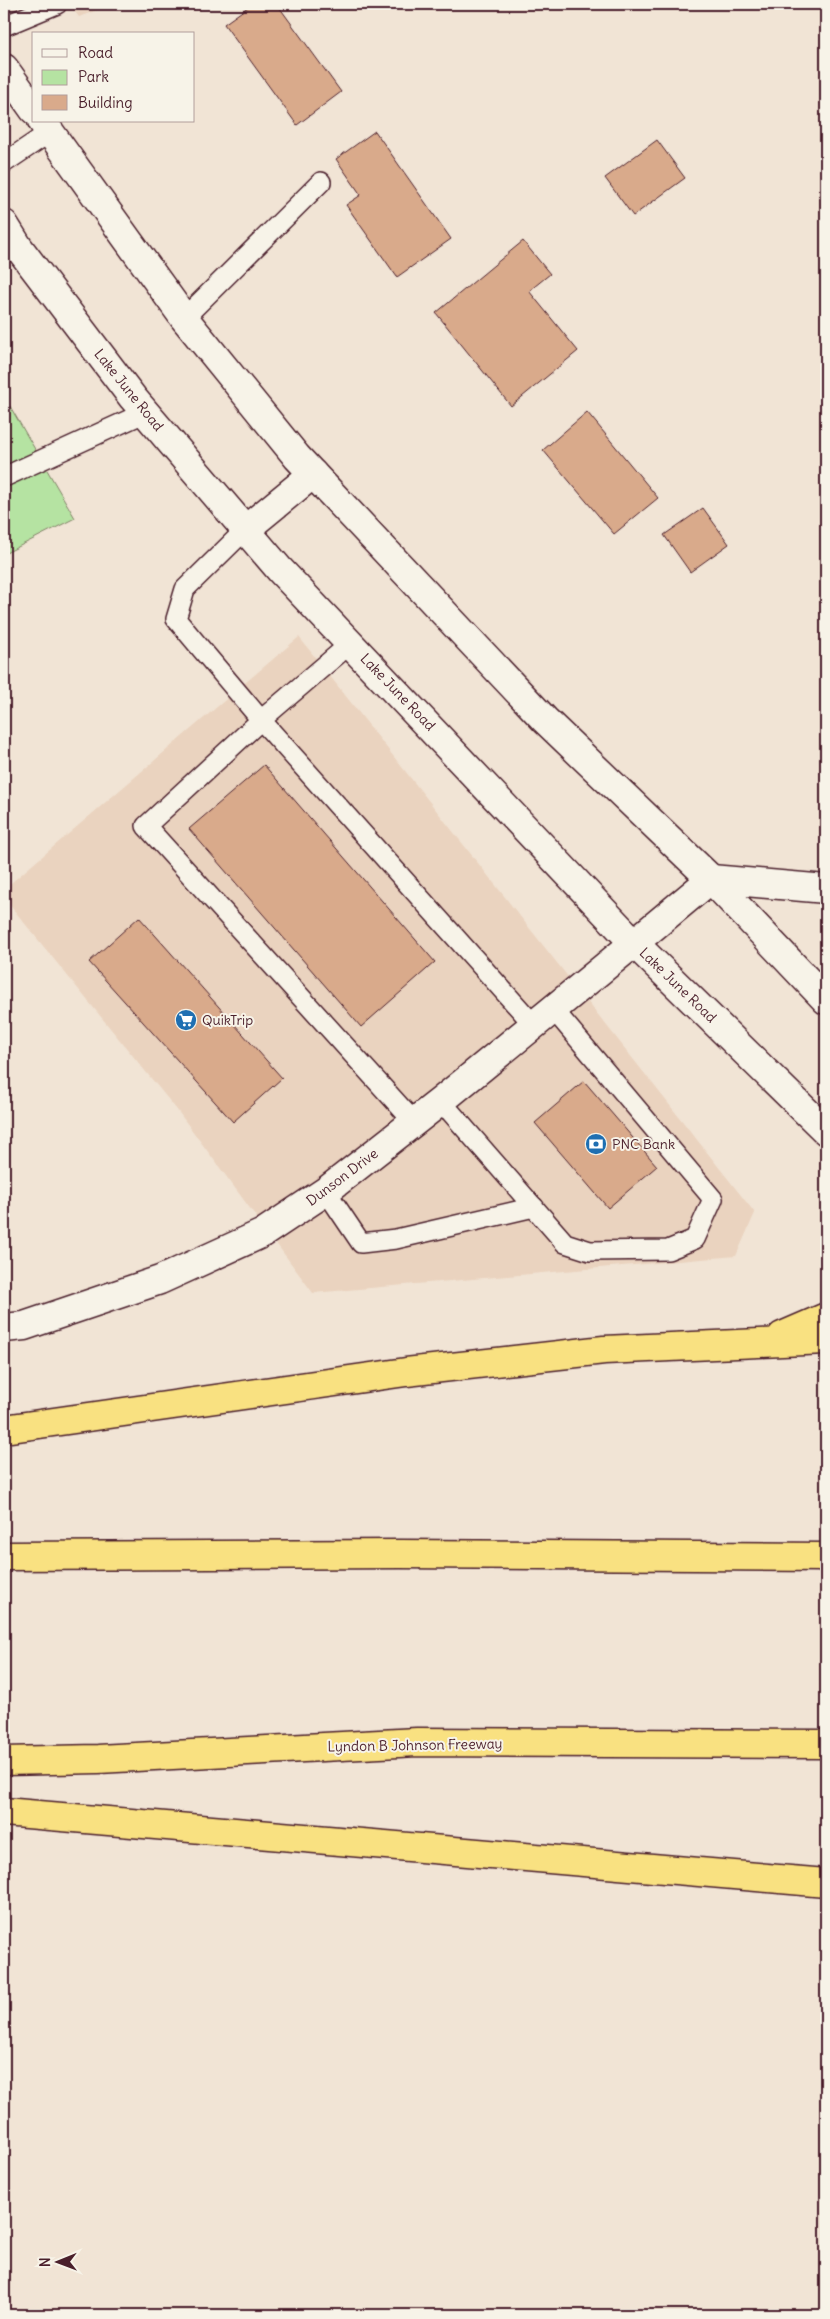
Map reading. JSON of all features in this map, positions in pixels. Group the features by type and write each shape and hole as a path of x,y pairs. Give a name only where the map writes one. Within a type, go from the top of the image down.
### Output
{"highway":[{"path":"768,1342 826,1317"},
{"path":"4,1429 476,1364 604,1350 826,1340"},
{"path":"4,1556 400,1554 826,1557"},
{"name":"Lyndon B Johnson Freeway","path":"4,1761 98,1759 417,1742 826,1744"},
{"path":"4,1812 826,1883"}],"main road":[{"path":"4,68 32,107"},
{"path":"46,126 184,318 313,474 545,720 711,879 826,1000"},
{"name":"Lake June Road","path":"4,224 19,248 146,412 280,570 634,942 826,1131"},
{"path":"246,529 313,474"},
{"path":"711,879 826,889"},
{"name":"Dunson Drive","path":"4,1328 24,1326 160,1280 263,1233 326,1191 441,1101 711,879"}],"lane":[{"path":"4,26 57,4"},
{"path":"4,163 46,126"},
{"path":"184,318 321,182"},
{"path":"4,477 146,412"},
{"path":"246,529 186,589 176,619 261,720 543,1017 713,1200 695,1239 668,1250 590,1251 565,1243 441,1101"},
{"path":"351,643 261,720 146,826 414,1122"},
{"path":"326,1191 361,1243 396,1238 534,1207"}],"shaded area":[{"path":"69,4 113,4 79,17"},
{"path":"299,637 755,1213 736,1256 313,1293 177,1110 4,898 4,889"}],"green space":[{"path":"4,396 75,518 4,554"}],"building":[{"path":"252,4 277,4 341,92 297,125 224,24"},
{"path":"375,131 451,239 397,277 346,205 361,195 336,159"},
{"path":"657,140 685,178 633,216 605,178"},
{"path":"523,241 550,274 529,291 578,351 511,406 436,313"},
{"path":"587,412 658,498 614,534 543,450"},
{"path":"703,508 729,544 690,572 664,535"},
{"path":"264,765 435,962 361,1027 189,829"},
{"name":"QuikTrip","path":"139,917 282,1078 233,1122 89,962"},
{"name":"PNC Bank","path":"584,1081 657,1166 608,1208 535,1123"}],"place":[{"name":"QuikTrip","path":"186,1020"},
{"name":"PNC Bank","path":"596,1144"}]}
